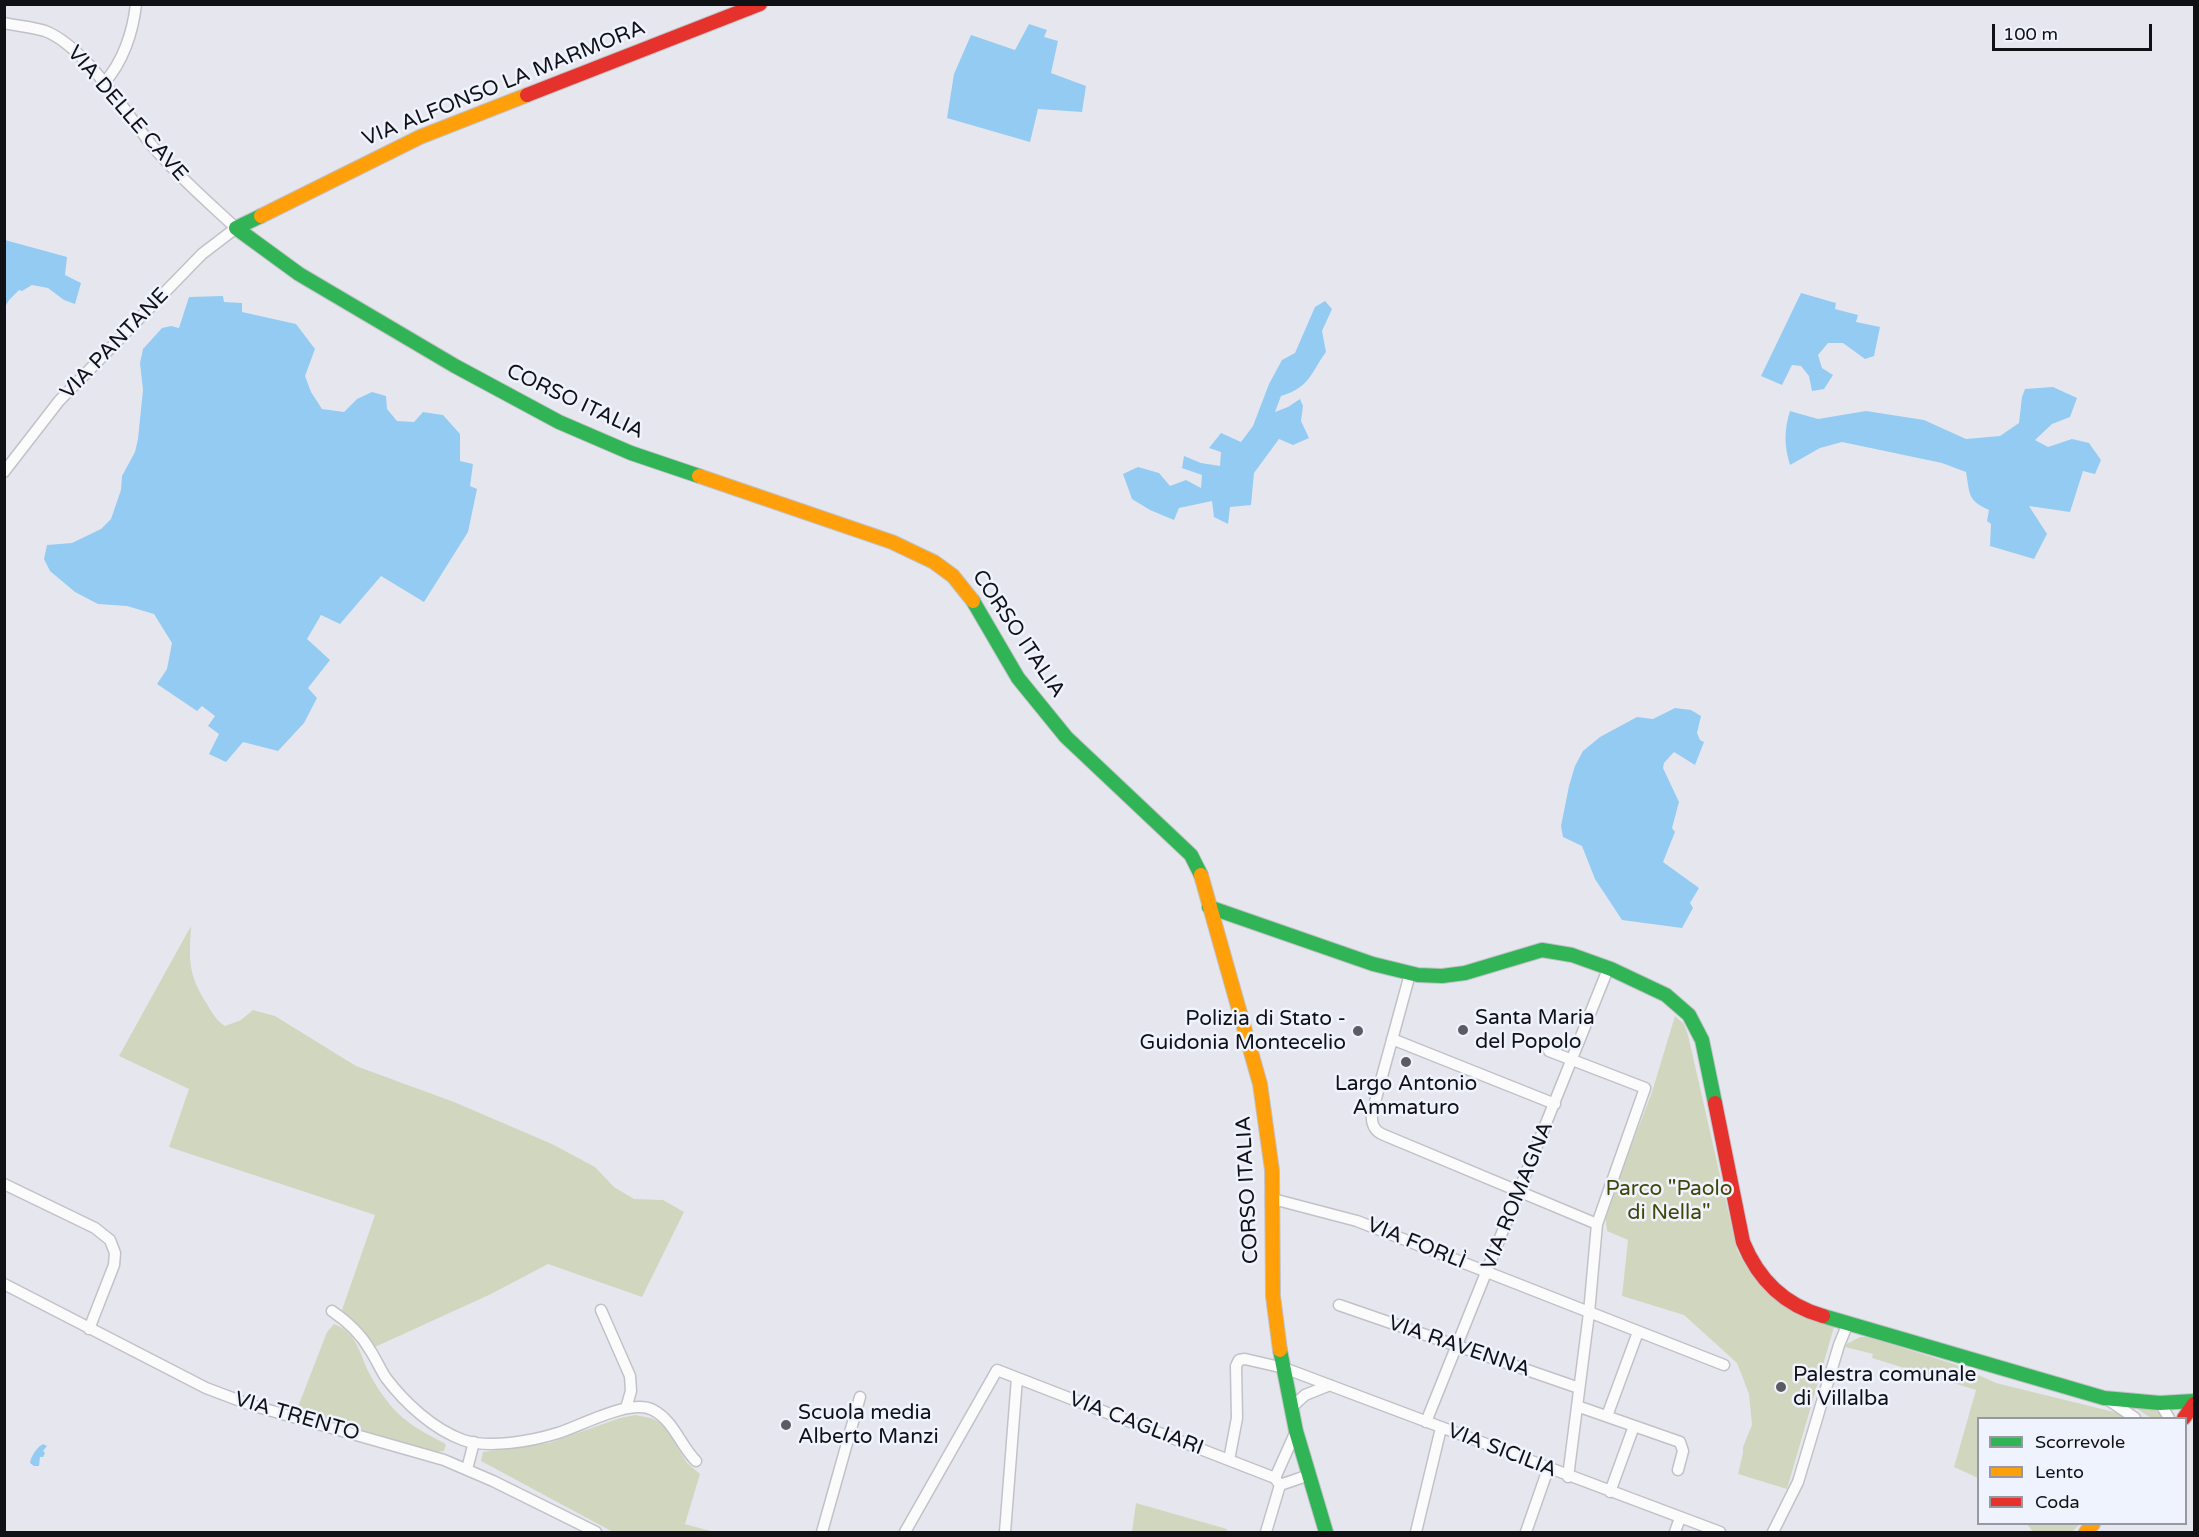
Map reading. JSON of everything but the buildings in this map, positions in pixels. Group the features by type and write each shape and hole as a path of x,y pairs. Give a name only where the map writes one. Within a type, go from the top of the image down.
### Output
{"street":[{"path":"104,83 112,75 127,45 136,4"},
{"name":"VIA ALFONSO LA MARMORA","path":"237,228 420,137 760,4"},
{"name":"VIA DELLE CAVE","path":"4,23 45,31 61,40 82,58 154,148 237,228"},
{"name":"VIA PANTANE","path":"4,472 59,401 202,255 237,228"},
{"name":"CORSO ITALIA","path":"237,228 299,274 455,366 559,422 631,453 892,542 927,557 941,566 968,593 1018,678 1066,737 1191,855 1199,868 1258,1077 1269,1137 1273,1199 1275,1318 1296,1431 1326,1533"},
{"path":"1209,907 1378,966 1410,974 1437,977 1458,975 1528,953 1546,950 1571,954 1654,989 1672,999 1689,1014 1696,1026 1706,1055 1741,1235 1748,1254 1773,1290 1807,1310 2104,1398 2160,1403 2194,1402"},
{"name":"VIA ROMAGNA","path":"1426,1422 1608,969"},
{"path":"1410,974 1372,1117 1374,1128 1384,1135 1597,1224"},
{"path":"1392,1039 1555,1104"},
{"path":"1549,1051 1645,1088 1597,1224 1589,1313 1569,1477"},
{"path":"4,1184 94,1228 110,1240 115,1253 114,1265 89,1329"},
{"name":"VIA FORLÌ","path":"1273,1199 1357,1221 1724,1365"},
{"name":"VIA TRENTO","path":"4,1284 166,1369 220,1394 419,1452 467,1469 596,1533"},
{"name":"VIA RAVENNA","path":"1339,1305 1579,1388"},
{"path":"332,1311 358,1332 387,1379 414,1408 446,1431 462,1439 474,1442 510,1442 534,1439 626,1408 644,1407 662,1415 696,1461"},
{"path":"601,1311 630,1377 631,1390 626,1408"},
{"path":"1773,1533 1798,1482 1839,1345 1848,1323"},
{"path":"1607,1416 1638,1332"},
{"name":"VIA SICILIA","path":"1229,1460 1237,1418 1238,1362 1245,1359 1284,1368 1720,1533"},
{"name":"VIA CAGLIARI","path":"905,1533 997,1370 1229,1460 1277,1481"},
{"path":"1005,1533 1017,1378"},
{"path":"1292,1407 1305,1395 1330,1385"},
{"path":"822,1533 860,1398"},
{"path":"2104,1398 2133,1417"},
{"path":"2185,1417 2194,1402"},
{"path":"2160,1403 2168,1417"},
{"path":"1577,1406 1681,1444 1683,1451 1678,1470"},
{"path":"1610,1492 1634,1426"},
{"path":"1416,1533 1441,1428"},
{"path":"1266,1533 1277,1481 1296,1431"},
{"path":"467,1469 474,1442"},
{"path":"1526,1533 1548,1469"},
{"path":"1277,1481 1309,1475"},
{"path":"997,1533 1007,1516"},
{"path":"1675,1533 1680,1518"}],"green space":[{"path":"191,926 190,958 193,976 211,1011 225,1026 241,1020 253,1010 275,1016 356,1066 454,1102 552,1144 595,1167 614,1187 634,1199 663,1200 684,1212 642,1297 548,1264 491,1294 375,1347 342,1310 375,1215 169,1147 189,1089 119,1056"},
{"name":"Parco \"Paolo di Nella\"","path":"1675,1016 1684,1024 1688,1035 1737,1250 1755,1279 1776,1301 1802,1316 1834,1327 1787,1489 1738,1474 1743,1447 1752,1425 1749,1394 1737,1363 1684,1315 1622,1296 1628,1240 1607,1231 1605,1214 1652,1092"},
{"path":"334,1324 352,1337 373,1380 391,1406 409,1423 444,1443 446,1445 444,1451 436,1452 296,1412 327,1332"},
{"path":"1860,1337 1868,1337 1954,1364 1996,1383 2114,1412 2126,1417 1977,1417 1977,1478 1954,1467 1976,1390 1872,1358 1873,1354 1845,1347 1843,1354 1839,1353 1843,1346"},
{"path":"2131,1405 2154,1410 2163,1417 2149,1417"},
{"path":"635,1415 651,1418 663,1424 687,1463 700,1474 685,1524 714,1532 613,1532 481,1461 483,1452 549,1443"},
{"path":"1136,1503 1227,1529 1226,1532 1132,1532"},
{"path":"2028,1525 2079,1525 2072,1532 2033,1532"}],"water":[{"path":"1029,24 1047,30 1044,37 1058,41 1051,73 1086,86 1082,112 1038,109 1030,142 947,118 954,74 971,35 1015,50"},
{"path":"5,240 67,257 65,275 81,283 75,304 64,300 48,288 32,285 22,291 19,290 5,307"},
{"path":"1801,293 1836,303 1835,309 1858,315 1856,322 1880,327 1874,356 1865,359 1843,343 1828,343 1818,355 1822,368 1833,375 1824,389 1812,391 1809,376 1801,366 1792,365 1782,385 1761,376"},
{"path":"223,296 224,302 242,303 242,312 296,324 315,349 305,376 311,392 322,409 344,412 357,399 372,392 386,396 387,409 397,421 414,422 423,412 443,415 460,434 460,461 473,464 470,486 477,489 468,532 424,602 381,576 340,624 321,615 307,639 330,660 308,688 317,698 304,723 278,751 243,742 226,762 209,754 219,734 208,726 215,716 202,706 197,711 157,684 167,669 172,643 154,614 127,606 98,604 75,592 50,571 44,559 47,545 72,543 101,529 111,519 121,490 122,476 135,452 138,439 143,390 140,363 143,349 162,328 171,326 179,328 189,297"},
{"path":"1325,301 1332,309 1322,331 1326,352 1304,384 1281,396 1275,412 1300,399 1303,406 1301,421 1309,438 1293,445 1279,439 1254,473 1251,505 1230,507 1228,524 1214,517 1212,501 1179,508 1174,520 1132,499 1123,474 1138,467 1159,473 1170,486 1186,480 1201,488 1202,475 1182,468 1184,456 1201,463 1220,466 1221,452 1209,448 1221,433 1241,442 1253,426 1269,384 1282,360 1295,353 1315,307"},
{"path":"2053,387 2077,398 2070,417 2052,424 2035,440 2048,447 2072,439 2089,443 2101,460 2095,474 2083,471 2070,512 2029,506 2047,534 2034,559 1990,546 1991,524 1987,521 1989,510 1977,503 1971,496 1966,472 1942,463 1842,442 1820,448 1790,465 1786,438 1790,411 1818,419 1866,411 1924,420 1966,439 2000,436 2019,423 2025,389"},
{"path":"1675,708 1691,710 1701,716 1697,733 1700,740 1704,742 1695,765 1674,752 1664,763 1663,768 1679,802 1672,828 1675,832 1663,862 1699,888 1690,903 1693,908 1682,928 1622,920 1595,879 1582,846 1563,837 1561,826 1569,786 1575,766 1583,751 1600,737 1637,717 1653,719"},
{"path":"43,1444 47,1446 43,1451 45,1453 43,1457 40,1457 39,1466 34,1466 30,1463 32,1458"}],"traffic: fast":[{"path":"261,216 236,228 299,274 455,366 559,422 631,453 699,476"},
{"path":"973,601 1018,678 1066,737 1191,855 1201,875"},
{"path":"1209,907 1373,964 1418,975 1442,976 1465,973 1542,950 1572,955 1611,969 1666,995 1689,1015 1702,1040 1715,1103"},
{"path":"1823,1316 2104,1398 2160,1403 2194,1401"},
{"path":"1280,1350 1296,1431 1326,1532"}],"traffic: slow":[{"path":"261,216 420,137 527,95"},
{"path":"699,476 892,542 934,562 953,576 973,601"},
{"path":"1201,875 1260,1084 1272,1170 1273,1296 1280,1350"},
{"path":"2086,1532 2092,1525"}],"traffic: jam":[{"path":"527,95 760,4"},
{"path":"1715,1103 1743,1242 1749,1255 1756,1268 1774,1289 1796,1305 1823,1316"},
{"path":"2185,1417 2194,1404"}],"place":[{"name":"Santa Maria del Popolo","path":"1463,1030"},
{"name":"Polizia di Stato - Guidonia Montecelio","path":"1358,1031"},
{"name":"Largo Antonio Ammaturo","path":"1406,1062"},
{"name":"Palestra comunale di Villalba","path":"1781,1387"},
{"name":"Scuola media Alberto Manzi","path":"786,1425"}]}
